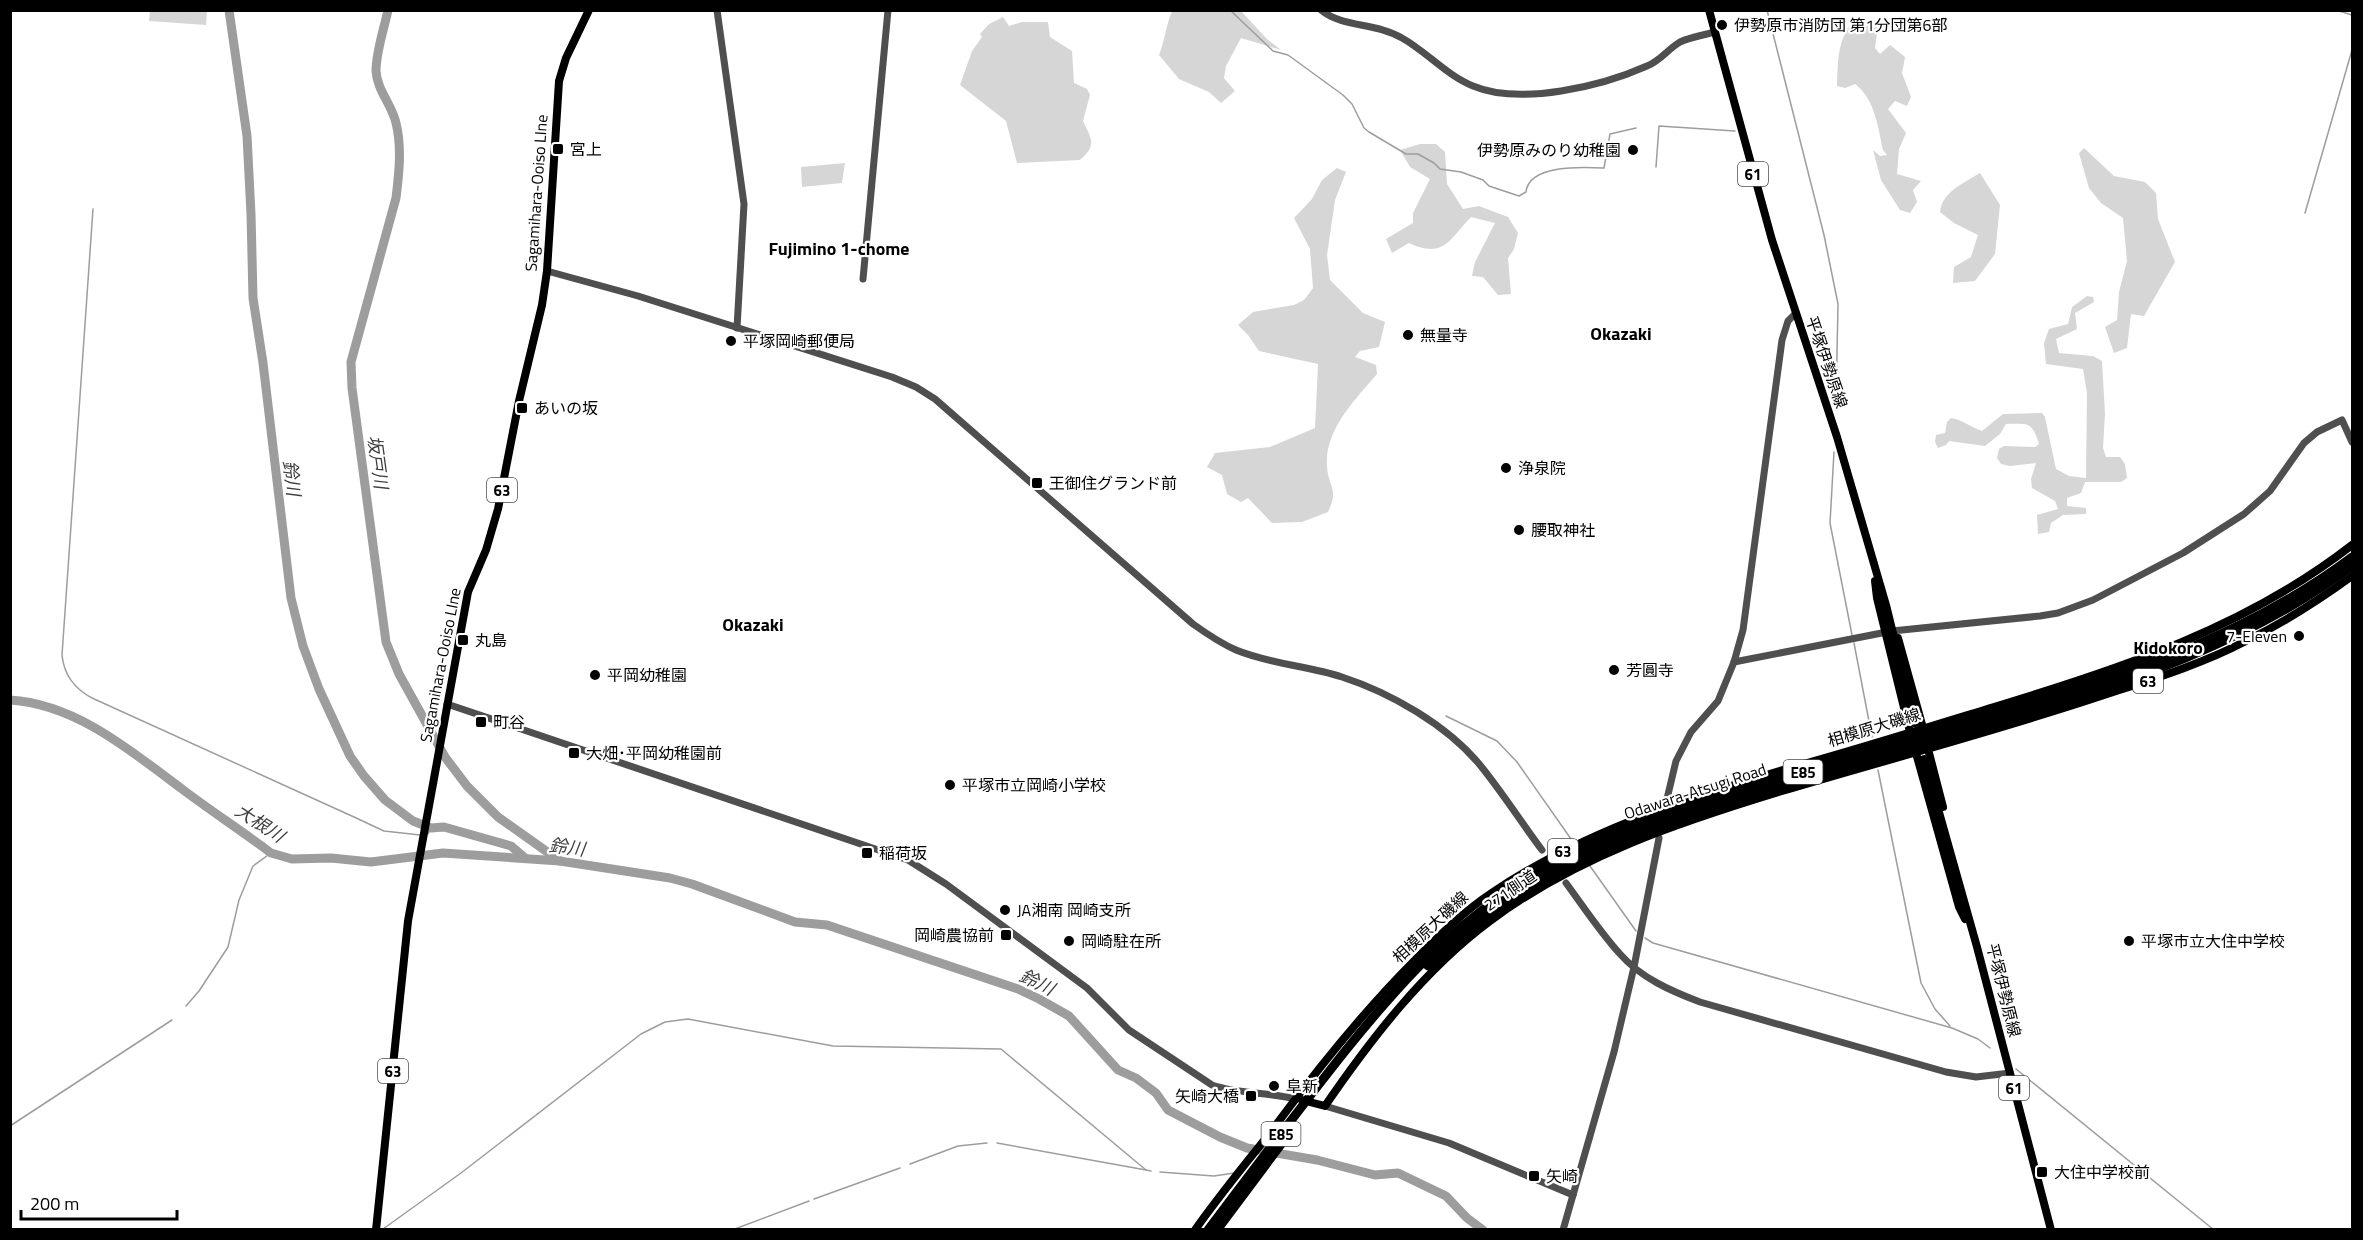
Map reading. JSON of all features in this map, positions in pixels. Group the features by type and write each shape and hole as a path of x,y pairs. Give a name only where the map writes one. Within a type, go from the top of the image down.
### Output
{"highway":[{"name":"Odawara-Atsugi Road","path":"1208,1230 1248,1182 1390,997 1445,941 1501,896 1576,852 1665,815 2066,693 2168,658 2263,615 2314,585 2352,557"},
{"name":"Odawara-Atsugi Road","path":"1320,1088 1396,1000 1450,945 1506,901 1581,857 1657,825 2068,700 2170,665 2266,621 2317,591 2352,566"},
{"name":"Odawara-Atsugi Road","path":"1216,1230 1248,1182"}],"main road":[{"name":"Sagamihara-Ooiso LIne","path":"376,1230 408,921 416,867 468,592 486,550 498,509 519,401 538,325 547,271 559,81 566,58 589,10"},
{"name":"平塚伊勢原線","path":"1709,10 1745,144 1795,314 1837,438 1872,561 1876,598 1889,632"},
{"name":"相模原大磯線","path":"1295,1099 1385,990 1454,921 1496,889 1542,862 1603,832 1730,785 1910,732 1919,726 2062,686 2152,656 2257,607 2337,557 2352,544"},
{"name":"63","path":"1916,753 2159,677 2215,655 2286,619 2352,576"},
{"path":"1889,632 1900,640 1919,726"},
{"path":"1889,632 1910,732"},
{"path":"1928,749 1970,903 1977,947"},
{"path":"1916,753 1959,907 1977,947"},
{"name":"271側道","path":"1324,1106 1366,1048 1438,967 1490,921 1553,880 1616,849 1726,808 1916,753"},
{"name":"平塚伊勢原線","path":"1924,759 1977,947 2051,1230"},
{"path":"1295,1099 1324,1106"},
{"name":"63","path":"1196,1230 1295,1099"}],"street":[{"path":"717,10 744,204 737,328"},
{"path":"863,279 888,10"},
{"path":"1320,10 1329,17 1342,22 1376,27 1394,33 1442,68 1475,87 1535,95 1602,83 1657,61 1679,43 1715,32"},
{"path":"547,271 708,318 892,377 916,387 935,399 1193,624 1216,640 1257,657 1340,676 1360,683 1417,712 1440,728 1479,764 1542,850"},
{"path":"1666,803 1676,761 1691,732 1718,701 1734,662 1746,614 1782,340 1788,321 1795,314"},
{"path":"1734,662 1889,632 2058,613 2093,600 2183,553 2244,514 2270,491 2304,443 2317,432 2342,420 2352,442"},
{"path":"447,704 908,860 946,884 1087,988 1129,1030 1212,1085 1295,1099"},
{"path":"1563,1230 1614,1052 1634,967 1659,838"},
{"path":"1566,883 1620,955 1665,987 1700,1002 1961,1075 1994,1076 2010,1073"},
{"path":"1324,1106 1449,1143 1573,1196"}],"shaded area":[{"path":"150,11 207,11 206,25 149,21"},
{"path":"1172,11 1241,11 1267,39 1281,50 1241,38 1226,66 1224,78 1235,91 1221,103 1209,92 1179,79 1159,55"},
{"path":"1003,17 1009,26 1022,22 1048,22 1050,37 1072,51 1074,83 1087,89 1090,95 1083,121 1091,145 1080,160 1017,163 1006,121 960,85 972,51 982,37 980,34 989,24"},
{"path":"1858,18 1878,25 1875,48 1880,54 1890,45 1905,57 1902,73 1911,97 1907,106 1895,101 1888,109 1906,133 1899,149 1897,174 1921,181 1913,190 1917,202 1910,213 1900,210 1881,180 1873,150 1880,156 1887,155 1883,150 1875,114 1867,97 1855,84 1845,88 1837,86 1842,40 1851,24"},
{"path":"1420,144 1436,144 1445,152 1447,184 1463,209 1479,206 1508,217 1518,233 1514,249 1508,258 1511,294 1498,295 1483,277 1472,276 1475,262 1495,223 1471,217 1445,245 1430,249 1409,243 1392,253 1386,239 1413,223 1413,213 1430,179 1410,167 1400,150"},
{"path":"2084,148 2114,176 2145,182 2156,193 2158,219 2175,262 2144,316 2131,314 2127,348 2114,353 2105,327 2117,320 2119,292 2127,261 2123,218 2101,203 2089,188 2079,153"},
{"path":"845,163 842,183 802,187 801,167"},
{"path":"1337,168 1346,172 1335,200 1327,255 1330,280 1363,313 1385,322 1379,347 1360,351 1355,357 1376,365 1377,374 1343,416 1330,441 1327,467 1333,498 1328,512 1302,522 1272,523 1248,498 1241,502 1227,494 1222,475 1207,467 1215,453 1270,447 1315,428 1318,364 1259,351 1238,325 1253,312 1294,305 1304,300 1313,288 1310,249 1294,218 1312,199 1322,180"},
{"path":"1980,173 2000,205 1995,254 1975,281 1953,283 1954,267 1971,257 1978,235 1954,223 1940,212 1949,194"},
{"path":"2087,296 2093,297 2094,302 2075,313 2077,329 2056,339 2059,353 2093,356 2102,361 2105,414 2103,448 2106,457 2120,457 2125,464 2127,478 2121,482 2085,482 2081,493 2067,498 2067,506 2086,508 2086,514 2063,515 2051,523 2049,532 2038,534 2037,515 2058,509 2055,501 2032,488 2031,479 2036,463 2010,466 2001,464 1997,458 1999,449 2004,446 2035,447 2039,444 2034,431 2028,425 2006,424 2000,434 1985,446 1949,441 1938,448 1935,442 1936,435 1945,433 1947,422 1951,418 1982,431 2003,414 2042,413 2045,417 2056,469 2069,476 2086,478 2087,393 2083,369 2046,364 2044,343 2049,329 2068,324 2072,307"}],"waterway":[{"name":"鈴川","path":"229,10 247,136 253,298 291,598 303,646 319,689 350,756 385,800 413,821 431,828 444,827 511,846 525,858"},
{"name":"坂戸川","path":"388,10 376,71 379,85 398,132 398,180 396,198 351,362 352,388 386,642 399,674 445,757 467,786 498,817 560,861"},
{"path":"1230,10 1273,51 1288,55 1343,95 1352,104 1364,128 1369,132 1406,154 1418,154 1440,169 1461,172 1483,180 1489,186 1519,196 1526,192 1529,183 1536,176 1546,172 1583,167 1604,168 1610,134 1636,128"},
{"path":"1767,10 1824,235 1838,304 1836,402"},
{"path":"2336,10 2352,15"},
{"path":"2305,213 2352,50"},
{"path":"1656,167 1659,126 1735,131"},
{"path":"93,209 62,655 68,675 80,690 92,698 384,831 420,835"},
{"path":"1834,452 1830,523 1852,635"},
{"path":"1854,643 1872,737"},
{"name":"鈴川","path":"10,700 34,703 58,710 102,732 271,853 292,859 331,858 371,862 443,853 560,861 670,878 795,922 827,925 1018,989 1069,1016 1118,1070 1136,1078 1156,1093 1168,1110 1220,1137 1247,1148 1317,1160 1375,1175 1398,1173 1446,1196 1467,1218 1483,1230"},
{"path":"1446,716 1497,741 1517,762 1571,839"},
{"path":"1878,770 1921,983 1935,1009 1950,1026"},
{"name":"鈴川","path":"428,834 431,828"},
{"name":"大根川","path":"186,1006 199,991 228,947 239,900 253,866 271,853"},
{"path":"1590,866 1636,931"},
{"path":"1645,938 1653,943 1952,1028 1978,1039 1990,1048"},
{"path":"383,1229 461,1173 641,1034 665,1022 688,1019 833,1046 1001,1049 1146,1170 1151,1171"},
{"path":"10,1126 172,1020"},
{"path":"2016,1069 2214,1230"},
{"path":"910,1164 958,1146 987,1143"},
{"path":"997,1143 1146,1170"},
{"path":"814,1199 900,1168"},
{"path":"1160,1172 1214,1176 1234,1173"},
{"path":"732,1230 809,1201"}],"place":[{"name":"伊勢原市消防団 第1分団第6部","path":"1722,25"},
{"name":"宮上","path":"558,149"},
{"name":"伊勢原みのり幼稚園","path":"1633,150"},
{"name":"無量寺","path":"1408,335"},
{"name":"平塚岡崎郵便局","path":"731,341"},
{"name":"あいの坂","path":"522,408"},
{"name":"浄泉院","path":"1506,468"},
{"name":"王御住グランド前","path":"1037,483"},
{"name":"腰取神社","path":"1519,530"},
{"name":"7-Eleven","path":"2299,636"},
{"name":"丸島","path":"463,640"},
{"name":"芳圓寺","path":"1614,670"},
{"name":"平岡幼稚園","path":"595,675"},
{"name":"町谷","path":"481,722"},
{"name":"大畑･平岡幼稚園前","path":"574,753"},
{"name":"平塚市立岡崎小学校","path":"950,785"},
{"name":"稲荷坂","path":"867,853"},
{"name":"JA湘南 岡崎支所","path":"1005,910"},
{"name":"岡崎農協前","path":"1006,935"},
{"name":"岡崎駐在所","path":"1069,941"},
{"name":"平塚市立大住中学校","path":"2129,941"},
{"name":"阜新","path":"1274,1086"},
{"name":"矢崎大橋","path":"1251,1096"},
{"name":"大住中学校前","path":"2042,1172"},
{"name":"矢崎","path":"1534,1176"}],"district":[{"name":"Fujimino 1-chome","path":"839,248"},
{"name":"Okazaki","path":"1621,333"},
{"name":"Okazaki","path":"753,624"},
{"name":"Kidokoro","path":"2168,647"}]}
